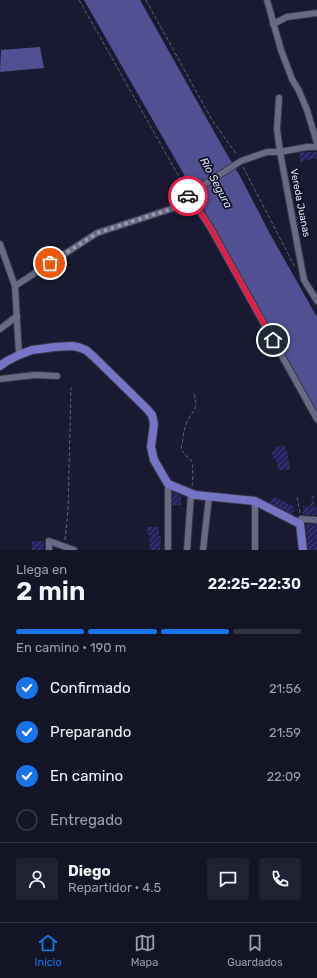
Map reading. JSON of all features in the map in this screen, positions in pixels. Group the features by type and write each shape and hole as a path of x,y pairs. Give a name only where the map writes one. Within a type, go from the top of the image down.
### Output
{"main road":[{"path":"0,366 19,355 32,350 72,346 86,350 152,415 154,424 151,447 154,460 168,484 191,494 255,501 300,522 302,550"}],"street":[{"path":"267,0 281,50 292,79 307,110 317,143"},
{"path":"274,24 287,17 317,13"},
{"name":"Vereda Juanas","path":"279,98 277,129 280,152 304,280 317,301"},
{"path":"15,286 97,233 180,206 190,194 241,161 266,152 280,152 306,147 317,147"},
{"path":"190,194 317,418"},
{"path":"0,244 2,261 15,286 19,355"},
{"path":"0,329 17,316"},
{"path":"0,379 35,375 57,376"},
{"path":"168,484 168,550"},
{"path":"187,550 191,494"},
{"path":"203,550 209,496"},
{"path":"255,501 255,550"},
{"path":"300,522 317,520"},
{"path":"49,550 50,541 74,550"}],"path":[{"path":"79,0 190,194"},
{"path":"146,0 212,120 239,157 295,267"},
{"path":"64,546 68,511 70,387"},
{"path":"191,494 193,475 192,461 181,449 187,423 197,407 197,401 194,394"},
{"path":"297,497 300,522"}],"water":[{"name":"Río Segura","path":"84,0 140,0 240,176 270,234 317,317 317,413 198,199"},
{"path":"40,47 44,68 0,72 1,50"}],"building":[{"path":"317,152 317,158 300,162 299,153"},
{"path":"285,445 290,469 278,470 276,459 274,460 271,452 275,451 274,448"},
{"path":"172,492 181,495 181,505 172,505"},
{"path":"313,495 314,507 317,507 317,515 303,515 303,506 310,507"},
{"path":"274,497 295,507 292,514 270,503"},
{"path":"306,524 317,524 317,550 308,550"},
{"path":"147,527 159,527 159,536 161,536 160,550 149,550 150,535 147,535"},
{"path":"32,541 44,541 44,550 32,550"}],"way so far":[{"path":"50,263 97,233 180,206 188,196"}],"route":[{"path":"188,196 189,195 210,227 273,340"}]}
